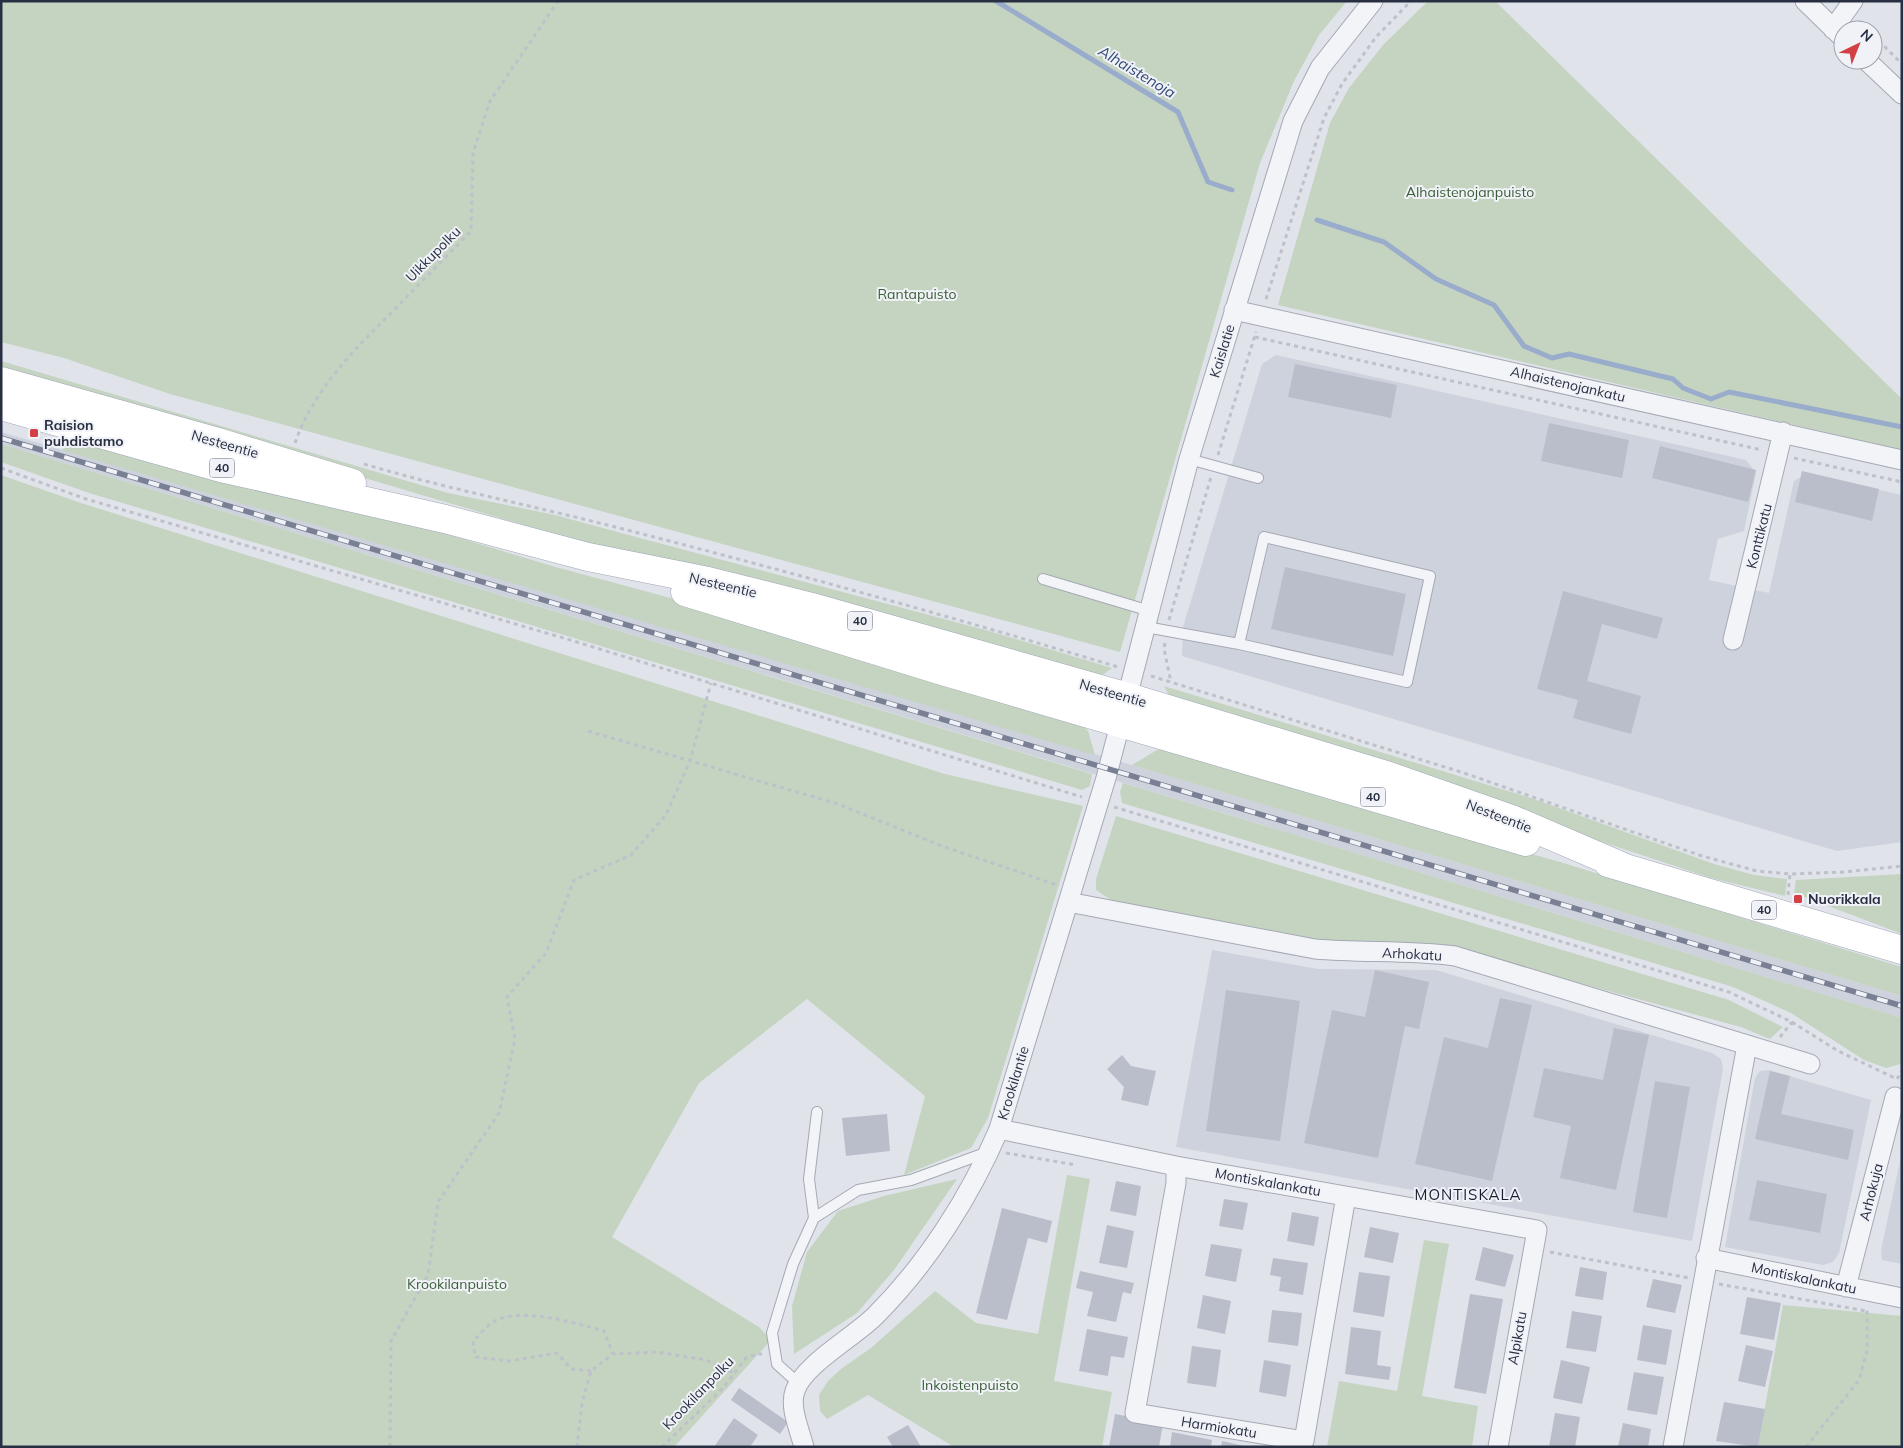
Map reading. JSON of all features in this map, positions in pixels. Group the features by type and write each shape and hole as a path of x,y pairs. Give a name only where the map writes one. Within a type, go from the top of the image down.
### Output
{"main road":[{"name":"Nesteentie","path":"1,380 336,477 445,519"},
{"name":"Nesteentie","path":"1,406 220,468 445,519 588,556 702,598 1128,697 1389,776 1514,820 1626,868 1902,950"}],"street":[{"name":"Kaislatie","path":"1128,697 1189,459 1294,121 1320,68 1373,1"},
{"path":"1805,1 1833,28"},
{"path":"1844,20 1853,1"},
{"path":"1877,70 1902,94"},
{"name":"Alhaistenojankatu","path":"1234,310 1902,460"},
{"name":"Konttikatu","path":"1733,640 1783,432"},
{"name":"Krookilantie","path":"798,1383 811,1368 854,1336 899,1290 950,1222 989,1151 999,1130 1099,802 1128,697"},
{"name":"Arhokatu","path":"1070,896 1315,949 1346,952 1424,952 1455,956 1810,1064"},
{"path":"1673,1447 1706,1258 1747,1045"},
{"name":"Arhokuja","path":"1846,1287 1895,1097"},
{"name":"Montiskalankatu","path":"999,1130 1176,1166 1537,1230"},
{"name":"Harmiokatu","path":"1176,1166 1176,1183 1135,1413 1304,1441 1346,1196"},
{"name":"Alpikatu","path":"1498,1447 1537,1230"},
{"name":"Montiskalankatu","path":"1706,1258 1902,1298"},
{"path":"798,1383 793,1401 804,1447"}],"lane":[{"path":"1189,459 1258,478"},
{"path":"1042,579 1148,619 1239,644 1407,682 1430,576 1264,537 1239,644"},
{"path":"798,1383 777,1364 772,1333 793,1264 814,1218 809,1179 817,1112"},
{"path":"814,1218 858,1190 911,1180 989,1151"}],"path":[{"name":"Uikkupolku","path":"304,447 294,444 304,419 321,390 356,348 472,230 473,153 490,101 558,1"},
{"path":"1883,45 1902,64"},
{"path":"1254,338 1902,482"},
{"path":"360,463 419,481 539,507 826,582 1128,697 1461,772 1702,856 1756,871 1790,874 1844,872 1902,866"},
{"path":"1,468 86,498 711,683 1729,992 1792,1022 1838,1051 1897,1079 1902,1071"},
{"path":"390,1447 390,1341 428,1275 438,1202 499,1112 515,1039 507,997 546,953 574,880 631,855 666,815 690,761 711,683"},
{"path":"588,730 838,804 1070,896"},
{"path":"1788,896 1790,874"},
{"path":"1806,1447 1859,1380 1867,1351 1866,1311 1874,1292"},
{"path":"591,1371 571,1369 557,1353 509,1361 475,1357 473,1341 494,1322 527,1314 604,1331 613,1354"},
{"path":"577,1447 582,1403 591,1371 613,1354 657,1352 706,1360 734,1374"},
{"name":"Krookilanpolku","path":"662,1447 734,1374 746,1358 757,1354 764,1355 777,1364"}],"shaded area":[{"path":"1276,355 1746,460 1756,473 1744,531 1718,539 1709,580 1769,593 1794,481 1806,474 1902,495 1902,842 1837,851 1182,656 1183,627 1262,364"},
{"path":"1,432 1132,765 1902,996 1902,1018 1,444"},
{"path":"1212,950 1318,969 1436,970 1712,1053 1721,1059 1723,1069 1692,1241 1176,1147"},
{"path":"1769,1070 1871,1100 1839,1253 1833,1262 1823,1265 1725,1247 1755,1078 1760,1071"},
{"path":"1902,1152 1902,1264 1882,1260 1881,1250"}],"green space":[{"name":"Rantapuisto","path":"1,1 1347,1 1319,35 1294,81 1260,163 1120,652 170,394 64,358 1,342"},
{"name":"Alhaistenojanpuisto","path":"1428,1 1495,1 1902,399 1902,450 1278,305 1330,123 1349,88 1383,45"},
{"path":"1,361 448,493 555,515 989,631 1112,668 1104,674 1090,678 629,556 1,371"},
{"path":"1,444 1092,774 1090,786 1082,790 89,493 1,462"},
{"path":"73,444 92,444 406,522 552,566 704,607 1079,723 1088,731 1095,755 61,450"},
{"name":"Krookilanpuisto","path":"1,475 81,503 945,774 1083,806 988,1118 971,1148 904,1175 925,1096 807,999 699,1083 612,1237 759,1327 771,1340 674,1447 1,1447"},
{"path":"1164,686 1531,798 1714,864 1754,875 1787,879 1785,896 1711,878 1171,699"},
{"path":"1157,750 1171,750 1560,862 1902,967 1902,996 1132,765"},
{"path":"1123,783 1902,1018 1902,1060 1900,1064 1886,1068 1864,1060 1791,1013 1733,987 1122,803 1120,792"},
{"path":"1116,816 1729,1000 1783,1027 1770,1039 1741,1027 1450,948 1327,942 1111,900 1096,890 1096,879"},
{"path":"1902,874 1902,934 1794,893 1796,880"},
{"name":"Inkoistenpuisto","path":"1067,1175 1090,1179 1054,1381 1112,1392 1102,1447 954,1447 868,1395 827,1419 820,1411 819,1395 828,1381 841,1369 871,1348 935,1291 976,1323 1038,1334"},
{"path":"957,1179 894,1270 857,1313 794,1354 792,1306 807,1252 838,1211 884,1196"},
{"path":"1424,1240 1449,1244 1422,1396 1478,1406 1472,1447 1327,1447 1339,1381 1397,1391"},
{"path":"1783,1305 1902,1316 1902,1447 1758,1447"}],"building":[{"path":"1295,364 1397,385 1391,418 1288,397"},
{"path":"1549,423 1629,440 1622,478 1541,461"},
{"path":"1660,446 1756,470 1748,502 1652,478"},
{"path":"1802,471 1879,489 1872,521 1795,502"},
{"path":"1285,567 1406,594 1393,656 1271,629"},
{"path":"1563,591 1663,618 1657,639 1602,624 1587,681 1641,696 1631,734 1573,718 1578,700 1537,689"},
{"path":"1375,970 1429,982 1419,1029 1405,1026 1378,1158 1304,1143 1332,1010 1365,1017"},
{"path":"1226,990 1300,1001 1280,1141 1206,1131"},
{"path":"1500,998 1532,1005 1492,1181 1415,1164 1444,1037 1488,1048"},
{"path":"1614,1028 1649,1035 1616,1190 1560,1178 1571,1126 1533,1117 1544,1068 1603,1080"},
{"path":"1122,1055 1131,1066 1156,1071 1148,1106 1121,1100 1124,1087 1107,1069"},
{"path":"1770,1071 1790,1076 1781,1114 1854,1130 1848,1160 1755,1139"},
{"path":"1655,1081 1690,1087 1667,1218 1633,1212"},
{"path":"887,1114 890,1151 846,1156 842,1118"},
{"path":"1757,1180 1827,1194 1820,1233 1749,1220"},
{"path":"1116,1181 1141,1186 1136,1216 1110,1211"},
{"path":"1224,1199 1248,1203 1243,1230 1219,1226"},
{"path":"1002,1208 1052,1221 1047,1243 1028,1238 1007,1320 976,1313"},
{"path":"1292,1212 1319,1217 1314,1246 1287,1241"},
{"path":"1107,1225 1134,1231 1127,1268 1099,1263"},
{"path":"1370,1227 1399,1233 1393,1263 1364,1257"},
{"path":"1211,1244 1242,1249 1236,1282 1205,1276"},
{"path":"1483,1247 1514,1255 1505,1287 1475,1280"},
{"path":"1273,1258 1308,1263 1303,1295 1279,1291 1281,1277 1270,1275"},
{"path":"1580,1267 1607,1272 1603,1300 1575,1296"},
{"path":"1080,1271 1134,1283 1131,1294 1123,1292 1116,1322 1087,1316 1093,1292 1076,1288"},
{"path":"1359,1272 1390,1276 1384,1317 1353,1312"},
{"path":"1653,1279 1682,1285 1675,1313 1646,1307"},
{"path":"1470,1294 1503,1299 1486,1394 1454,1388"},
{"path":"1203,1295 1231,1301 1225,1334 1197,1328"},
{"path":"1747,1297 1781,1303 1774,1340 1740,1334"},
{"path":"1272,1310 1302,1313 1298,1346 1268,1342"},
{"path":"1572,1311 1602,1316 1596,1352 1566,1348"},
{"path":"1643,1325 1672,1330 1666,1365 1637,1360"},
{"path":"1351,1327 1381,1331 1377,1365 1391,1367 1389,1380 1345,1374"},
{"path":"1087,1329 1128,1337 1124,1358 1111,1356 1108,1376 1079,1371"},
{"path":"1746,1345 1773,1351 1765,1387 1738,1381"},
{"path":"1192,1346 1221,1350 1216,1387 1187,1383"},
{"path":"1264,1360 1291,1365 1286,1397 1259,1392"},
{"path":"1561,1360 1590,1367 1582,1404 1553,1398"},
{"path":"1634,1372 1664,1377 1657,1415 1627,1410"},
{"path":"739,1388 788,1422 780,1434 731,1400"},
{"path":"1724,1402 1765,1409 1758,1447 1716,1441"},
{"path":"1555,1413 1580,1417 1575,1447 1549,1447"},
{"path":"1115,1414 1163,1423 1159,1447 1109,1447"},
{"path":"734,1418 758,1435 750,1447 714,1447"},
{"path":"1623,1423 1651,1429 1648,1447 1618,1447"},
{"path":"908,1425 921,1447 893,1447 887,1437"},
{"path":"1172,1432 1212,1440 1211,1447 1170,1447"},
{"path":"1222,1441 1244,1446 1244,1447 1221,1447"}],"waterway":[{"name":"Alhaistenoja","path":"996,1 1178,112 1208,182 1232,190"},
{"path":"1317,220 1384,242 1436,279 1494,305 1524,346 1552,358 1569,354 1673,379 1683,388 1711,399 1729,392 1902,427"}],"railway":[{"path":"1,438 1902,1006"}],"place":[{"name":"Raision puhdistamo","path":"34,433"},
{"name":"Nuorikkala","path":"1798,899"}],"district":[{"name":"MONTISKALA","path":"1468,1195"}]}
